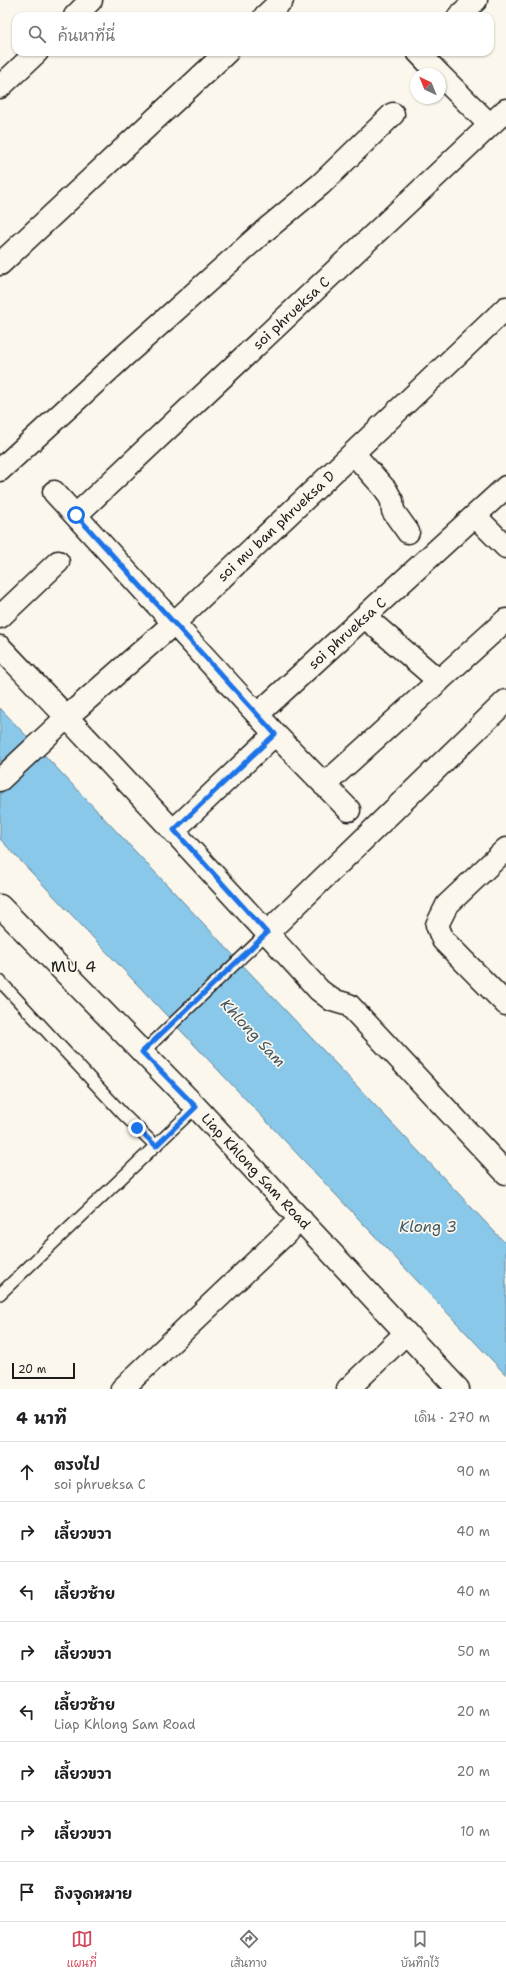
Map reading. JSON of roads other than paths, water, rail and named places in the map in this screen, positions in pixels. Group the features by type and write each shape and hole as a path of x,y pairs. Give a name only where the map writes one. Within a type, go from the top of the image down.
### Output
{"street":[{"path":"79,12 92,0"},
{"path":"269,12 282,0"},
{"path":"463,12 476,0"},
{"path":"0,87 33,56"},
{"path":"0,264 223,56"},
{"path":"422,56 434,68"},
{"path":"446,80 490,125"},
{"name":"soi phrueksa C","path":"76,515 506,110"},
{"path":"0,470 145,337 263,232 320,184 393,114"},
{"name":"soi mu ban phrueksa D","path":"0,780 67,717 174,622 506,308"},
{"path":"353,453 386,490 392,501 393,511 408,532"},
{"name":"soi phrueksa C","path":"258,714 506,487"},
{"path":"54,492 275,734 349,810"},
{"path":"475,516 506,547"},
{"path":"0,617 58,562"},
{"path":"365,617 439,681"},
{"path":"324,785 506,620"},
{"path":"0,647 174,830 319,990 332,1000 349,1005 505,1170"},
{"path":"267,933 506,701"},
{"path":"174,830 275,734"},
{"path":"502,992 443,940 438,925 447,905 506,849"},
{"name":"Liap Khlong Sam Road","path":"0,906 196,1107 302,1219 458,1389"},
{"path":"122,1389 302,1219"},
{"path":"348,1389 406,1333"}],"lane":[{"path":"142,1052 267,933"},
{"path":"0,981 123,1114 156,1146"},
{"path":"0,1294 196,1107"}],"water":[{"name":"Klong 3","path":"0,708 506,1244 506,1375 0,839"}],"district":[{"name":"MU 4","path":"74,966"}],"water label":[{"name":"Khlong Sam","path":"253,1033"}]}
